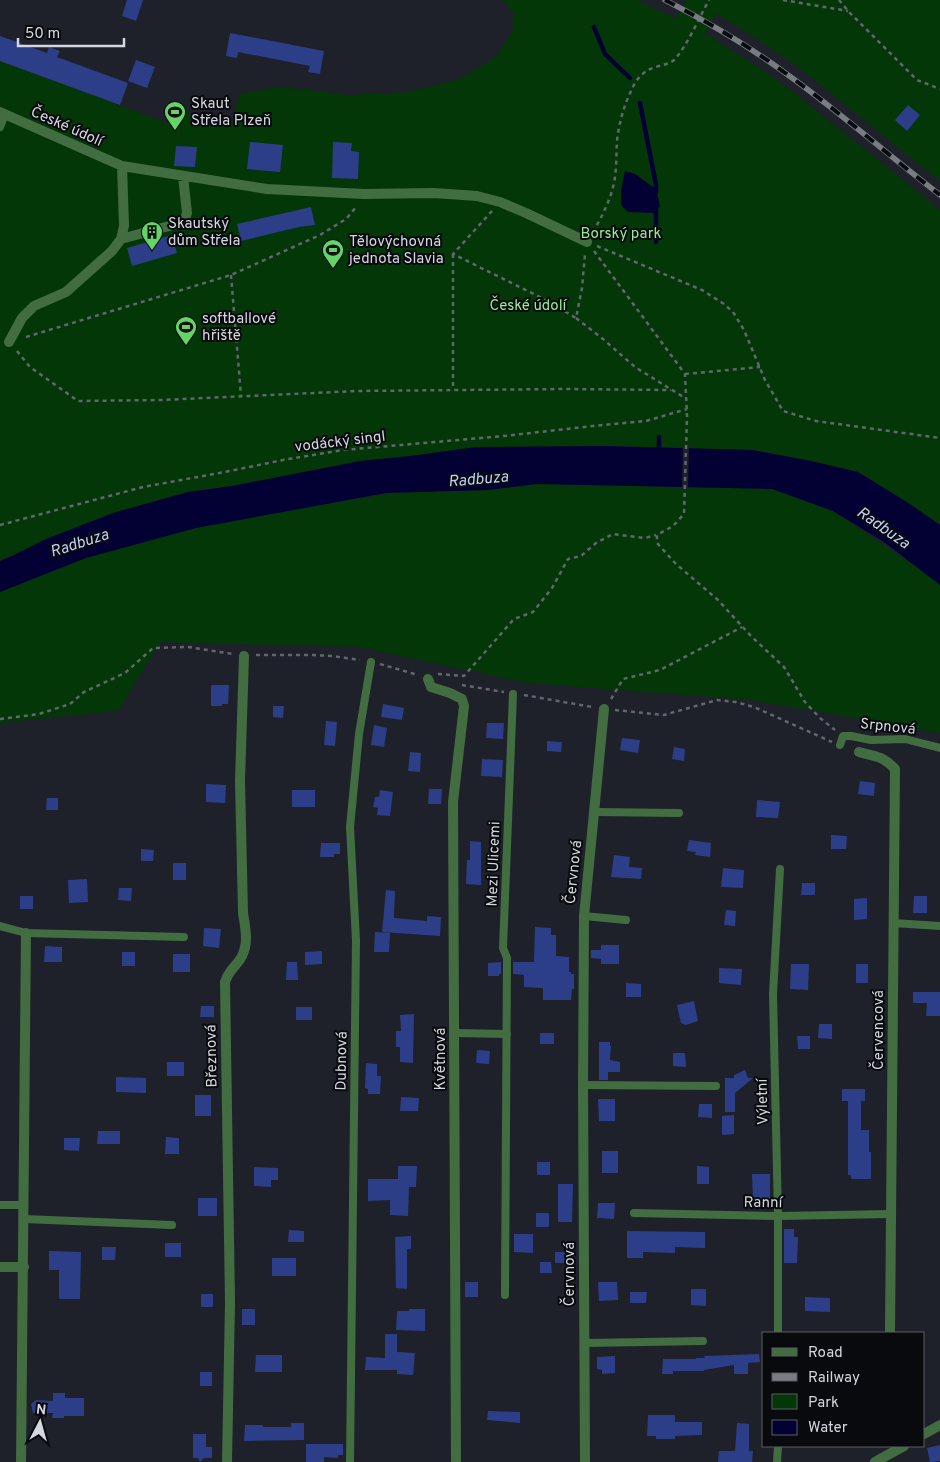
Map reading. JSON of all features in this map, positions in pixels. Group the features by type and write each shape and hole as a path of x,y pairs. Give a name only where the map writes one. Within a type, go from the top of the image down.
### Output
{"street":[{"name":"České údolí","path":"3,113 122,166 267,190 364,194 434,193 478,196 500,202 587,242"},
{"path":"10,342 22,318 34,306 66,292 112,252 121,239 124,226 122,166"},
{"path":"121,239 184,222 187,213 183,176"},
{"name":"Březnová","path":"228,1462 230,1302 225,982 228,973 242,956 246,944 242,913 240,781 244,656"},
{"name":"Květnová","path":"429,676 431,687 462,699 464,706 453,802 456,1462"},
{"name":"Červnová","path":"585,1462 584,916 604,709"},
{"name":"Červencová","path":"859,752 882,757 895,768 890,1332"},
{"path":"21,1462 26,933"},
{"path":"0,1267 24,1267"},
{"path":"925,1433 940,1425"},
{"path":"875,1462 902,1447"}],"lane":[{"path":"0,127 3,113"},
{"name":"Dubnová","path":"350,1462 356,940 350,827 359,734 371,662"},
{"name":"Mezi Ulicemi","path":"505,1295 507,958 503,948 513,694"},
{"name":"Srpnová","path":"840,745 843,736 851,736 871,740 905,739 940,748"},
{"path":"595,812 679,813"},
{"name":"Výletní","path":"778,1332 778,1216 773,994 780,869"},
{"path":"584,916 626,920"},
{"path":"893,923 940,926"},
{"path":"0,926 26,933 184,937"},
{"path":"455,1033 507,1034"},
{"path":"583,1085 716,1086"},
{"path":"0,1205 24,1205"},
{"name":"Ranní","path":"634,1213 778,1216 891,1214"},
{"path":"24,1219 172,1225"},
{"path":"585,1343 703,1341"},
{"path":"778,1447 778,1462"}],"path":[{"path":"576,318 582,288 587,242 597,226 614,186 620,125 626,103 638,78 646,71 673,61 689,37 709,0"},
{"path":"782,0 849,12"},
{"path":"839,0 917,80 940,89"},
{"path":"364,194 346,219 320,235 231,275 10,342 30,367 78,401 161,400 357,391 453,389 671,390"},
{"path":"453,389 453,254 500,202"},
{"path":"587,242 702,290 724,304 733,312 744,330 765,380 783,411 816,421 940,438"},
{"path":"0,719 39,714 70,704 84,692 125,673 153,648 188,647 244,656 332,656 371,662 429,676 464,676 514,620 533,612 552,588 568,559 581,556 596,543 613,534 645,538 657,535 674,526 684,512 687,416 685,374 587,242"},
{"path":"453,254 544,299 576,318 635,367 686,398"},
{"path":"231,275 241,396"},
{"path":"685,374 760,367"},
{"name":"vodácký singl","path":"0,525 143,486 343,450 646,421 687,409"},
{"path":"657,535 657,543 676,564 718,600 742,627 784,667 805,702 815,713 843,736"},
{"path":"604,709 623,679 660,670 742,627"},
{"path":"412,672 429,676"},
{"path":"456,684 604,709 664,715 717,700 736,702 754,707 840,745"}],"green space":[{"name":"Borský park","path":"503,0 637,0 676,19 686,0 940,0 940,181 831,93 746,32 716,14 705,34 755,65 793,92 940,210 940,525 858,472 811,461 753,450 611,446 537,447 367,460 232,486 188,492 113,513 0,560 0,61 167,123 176,111 233,120 240,94 278,87 351,95 408,92 459,79 496,57 513,30 513,13"},
{"path":"537,484 772,489 833,511 940,585 940,733 752,700 528,683 359,647 160,642 118,711 0,723 0,592 86,558 196,527 393,493 488,490"}],"water":[{"path":"625,171 635,174 656,189 660,206 655,213 628,212 621,205 621,190"},
{"name":"Radbuza","path":"604,446 752,450 858,472 940,525 940,585 884,542 833,511 772,489 537,484 488,490 386,493 196,528 86,558 0,592 0,561 46,539 113,513 188,492 232,486 360,461 476,447"}],"pier":[{"path":"683,446 689,446 688,489 682,489"}],"building":[{"path":"127,0 143,0 136,21 122,16"},
{"path":"230,33 324,51 320,74 308,72 310,66 238,52 237,58 226,56"},
{"path":"0,36 47,53 49,47 60,51 57,57 128,83 120,105 0,61"},
{"path":"136,60 155,67 147,88 128,81"},
{"path":"908,105 920,115 907,131 895,120"},
{"path":"250,142 283,145 280,172 247,169"},
{"path":"333,142 352,143 351,151 359,152 358,179 332,178"},
{"path":"176,146 197,147 195,167 174,166"},
{"path":"311,207 315,225 241,241 237,224"},
{"name":"Skautský dům Střela","path":"172,235 177,253 132,266 127,248"},
{"path":"211,685 229,685 228,704 211,706"},
{"path":"383,704 404,708 402,720 381,717"},
{"path":"273,706 284,706 283,718 273,717"},
{"path":"326,721 337,722 335,746 324,745"},
{"path":"487,723 504,723 503,739 486,738"},
{"path":"374,725 387,728 384,747 371,745"},
{"path":"622,738 640,740 638,753 620,750"},
{"path":"547,741 562,742 561,752 547,751"},
{"path":"674,747 685,749 684,761 672,759"},
{"path":"410,752 421,753 420,772 408,771"},
{"path":"482,759 503,760 502,777 481,776"},
{"path":"860,781 875,783 874,796 858,794"},
{"path":"206,784 226,785 225,803 206,802"},
{"path":"429,789 442,789 441,804 428,804"},
{"path":"292,790 315,790 315,807 292,807"},
{"path":"380,790 393,792 390,816 377,815 378,808 373,807 375,797 379,797"},
{"path":"47,798 58,798 58,810 46,810"},
{"path":"757,800 780,802 778,818 756,817"},
{"path":"831,835 847,836 846,849 831,849"},
{"path":"689,840 711,843 710,857 695,855 696,852 687,851"},
{"path":"470,841 481,842 481,885 466,884 467,860 470,860"},
{"path":"321,843 340,843 340,854 334,854 334,857 320,857"},
{"path":"141,849 154,850 153,861 141,861"},
{"path":"614,855 630,857 629,867 642,868 641,879 611,877"},
{"path":"173,863 186,863 186,880 173,880"},
{"path":"723,868 744,870 743,888 721,887"},
{"path":"87,879 88,902 69,903 68,880"},
{"path":"802,883 815,883 815,895 801,895"},
{"path":"119,888 132,888 131,901 118,900"},
{"path":"386,890 395,891 394,918 427,921 427,916 441,917 440,936 382,932"},
{"path":"20,896 33,896 33,909 20,909"},
{"path":"914,896 927,896 927,913 913,913"},
{"path":"867,898 867,919 854,920 854,899"},
{"path":"726,910 736,911 735,926 724,925"},
{"path":"535,927 551,928 551,935 556,935 556,956 569,957 569,972 574,974 574,989 572,989 571,1000 543,1000 543,988 524,987 524,975 513,974 513,962 534,962"},
{"path":"204,928 221,929 219,948 203,946"},
{"path":"375,932 390,933 389,952 374,952"},
{"path":"601,945 619,945 619,964 601,964 601,959 591,958 591,950 601,950"},
{"path":"45,946 62,947 62,962 44,962"},
{"path":"322,951 322,964 305,965 305,952"},
{"path":"122,952 135,952 135,966 122,966"},
{"path":"173,954 190,954 190,972 173,972"},
{"path":"287,962 297,962 298,980 286,980"},
{"path":"501,962 501,974 499,976 488,976 488,963"},
{"path":"791,964 809,964 808,990 790,989"},
{"path":"856,964 868,964 868,983 856,983"},
{"path":"719,968 742,969 741,985 719,983"},
{"path":"626,983 641,984 641,997 626,997"},
{"path":"913,992 940,992 940,1016 926,1016 927,1003 913,1003"},
{"path":"694,1001 698,1021 686,1025 681,1023 677,1005"},
{"path":"201,1006 214,1006 214,1017 200,1017"},
{"path":"296,1007 312,1007 312,1020 296,1020"},
{"path":"414,1014 413,1063 400,1062 400,1047 396,1047 396,1031 401,1031 400,1015"},
{"path":"819,1024 832,1024 832,1039 818,1038"},
{"path":"540,1033 554,1033 554,1044 540,1044"},
{"path":"797,1036 810,1036 810,1049 798,1049"},
{"path":"599,1042 610,1042 610,1060 620,1062 620,1072 608,1072 608,1080 599,1080"},
{"path":"477,1050 490,1051 489,1064 476,1063"},
{"path":"673,1053 685,1053 686,1067 673,1066"},
{"path":"167,1062 184,1062 184,1076 167,1076"},
{"path":"366,1063 377,1064 377,1076 381,1076 380,1094 368,1094 368,1089 365,1088"},
{"path":"745,1070 748,1078 753,1078 735,1093 735,1112 725,1112 725,1078 734,1078 734,1075"},
{"path":"116,1077 146,1078 146,1093 116,1092"},
{"path":"842,1089 865,1089 865,1101 861,1101 861,1130 869,1130 871,1179 851,1179 851,1175 848,1175 848,1101 842,1101"},
{"path":"195,1095 211,1095 211,1116 195,1116"},
{"path":"401,1097 419,1098 418,1111 400,1111"},
{"path":"598,1099 615,1099 615,1121 599,1121"},
{"path":"699,1104 712,1104 712,1118 698,1117"},
{"path":"734,1115 734,1134 722,1135 722,1116"},
{"path":"98,1131 120,1131 120,1144 97,1144"},
{"path":"166,1137 179,1138 179,1154 165,1154"},
{"path":"64,1138 80,1138 79,1151 64,1150"},
{"path":"602,1151 618,1151 618,1173 602,1173"},
{"path":"537,1162 550,1162 550,1175 537,1175"},
{"path":"398,1166 417,1166 416,1187 409,1187 408,1216 390,1215 390,1200 368,1201 368,1179 398,1179"},
{"path":"697,1166 709,1167 709,1184 697,1184"},
{"path":"254,1167 278,1168 278,1180 271,1180 271,1187 254,1186"},
{"path":"752,1174 770,1174 770,1200 753,1200"},
{"path":"558,1184 573,1184 572,1222 558,1222"},
{"path":"198,1198 217,1198 217,1216 198,1216"},
{"path":"598,1203 615,1203 614,1219 597,1218"},
{"path":"536,1213 549,1213 549,1227 536,1227"},
{"path":"784,1229 794,1229 794,1237 798,1237 797,1263 784,1263"},
{"path":"289,1230 304,1231 304,1242 288,1242"},
{"path":"627,1231 705,1232 705,1248 675,1247 675,1253 643,1252 643,1258 627,1258"},
{"path":"514,1234 533,1234 533,1253 514,1252"},
{"path":"411,1236 411,1249 407,1249 407,1289 396,1288 395,1237"},
{"path":"165,1243 181,1243 181,1257 165,1257"},
{"path":"102,1247 116,1247 115,1260 102,1260"},
{"path":"49,1251 81,1252 80,1299 59,1299 59,1270 49,1270"},
{"path":"555,1252 574,1252 573,1263 555,1263"},
{"path":"272,1258 296,1258 296,1276 272,1276"},
{"path":"540,1262 551,1262 552,1273 540,1273"},
{"path":"465,1282 478,1282 478,1297 465,1297"},
{"path":"598,1282 617,1282 618,1300 599,1301"},
{"path":"691,1289 706,1289 706,1306 691,1305"},
{"path":"630,1292 647,1292 646,1303 630,1303"},
{"path":"201,1294 213,1294 213,1307 201,1307"},
{"path":"805,1297 830,1298 830,1312 805,1311"},
{"path":"242,1309 255,1309 255,1325 242,1325"},
{"path":"409,1309 425,1309 425,1331 396,1330 397,1311 409,1311"},
{"path":"385,1334 397,1334 397,1352 415,1353 413,1375 397,1374 397,1370 365,1370 366,1357 385,1358"},
{"path":"759,1354 760,1362 748,1363 748,1374 734,1374 734,1365 704,1371 673,1371 673,1374 662,1374 663,1359 696,1359 705,1358 704,1356"},
{"path":"256,1355 282,1355 282,1372 255,1372"},
{"path":"615,1356 615,1373 602,1374 602,1370 597,1369 597,1357"},
{"path":"200,1372 212,1372 212,1386 200,1386"},
{"path":"53,1393 65,1393 65,1398 84,1398 84,1416 52,1418 53,1413 33,1413 31,1404 36,1400 53,1401"},
{"path":"488,1411 520,1412 520,1423 487,1420"},
{"path":"648,1415 675,1415 675,1422 702,1422 702,1435 675,1436 675,1439 656,1439 656,1436 647,1436"},
{"path":"291,1423 304,1423 304,1440 244,1441 245,1425 291,1427"},
{"path":"737,1423 749,1424 749,1451 753,1451 752,1462 718,1462 719,1451 735,1451"},
{"path":"193,1434 206,1434 206,1447 212,1447 212,1458 204,1458 200,1462 198,1458 193,1458"},
{"path":"306,1444 343,1444 343,1455 338,1455 338,1458 324,1457 324,1462 306,1462"},
{"path":"940,1445 940,1461 930,1462 927,1448"}],"waterway":[{"path":"594,27 605,54 630,78"},
{"path":"640,103 656,192"},
{"path":"656,208 656,242"},
{"path":"659,437 659,453"}],"railway":[{"path":"665,0 728,35 773,64 808,89 940,195"}],"place":[{"name":"Skaut Střela Plzeň","path":"175,131"},
{"name":"Skautský dům Střela","path":"152,251"},
{"name":"Tělovýchovná jednota Slavia","path":"333,269"},
{"name":"softballové hřiště","path":"186,346"}]}
